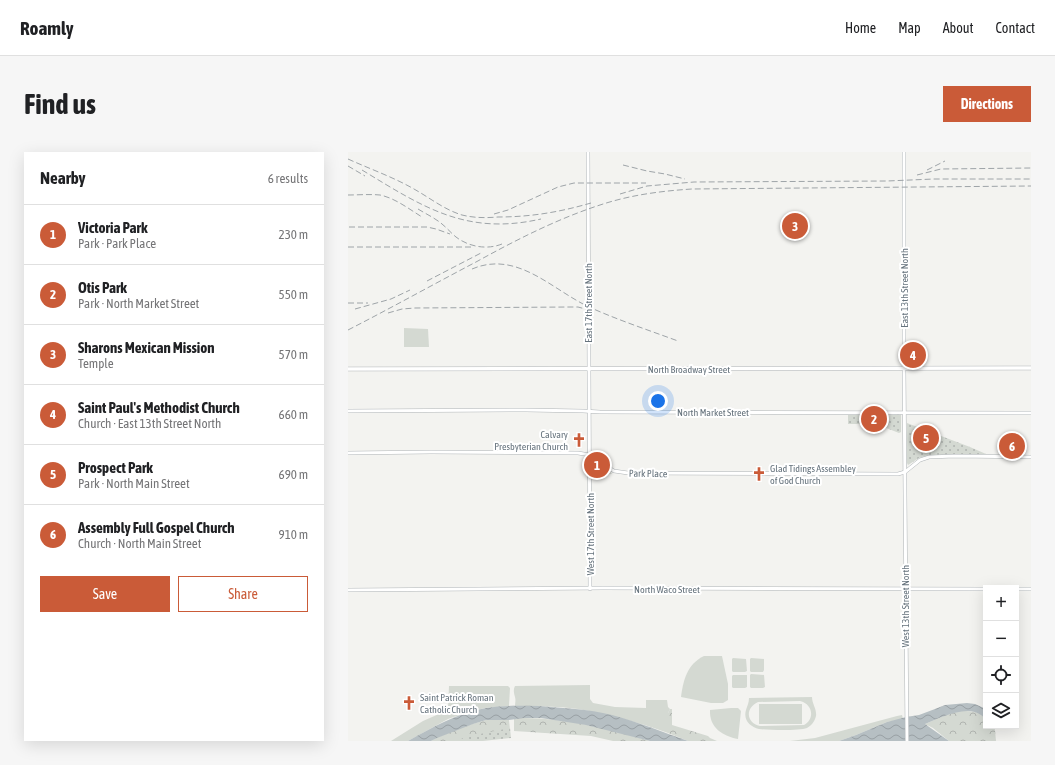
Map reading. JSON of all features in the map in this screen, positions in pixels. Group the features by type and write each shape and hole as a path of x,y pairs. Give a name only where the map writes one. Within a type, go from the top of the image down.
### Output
{"main road":[{"name":"North Broadway Street","path":"348,369 1031,368"}],"street":[{"name":"East 17th Street North","path":"588,152 589,455"},
{"name":"East 13th Street North","path":"904,152 905,472"},
{"name":"North Market Street","path":"348,411 526,410 600,412 1031,413"},
{"name":"Park Place","path":"348,453 578,453 596,456 614,471 628,473 898,474 905,472"},
{"name":"West 17th Street North","path":"589,455 590,589"},
{"path":"905,472 920,460 929,457 1031,457"},
{"name":"West 13th Street North","path":"905,472 907,741"},
{"name":"North Waco Street","path":"348,590 983,589"},
{"path":"1019,589 1031,589"}],"green space":[{"path":"404,328 428,329 429,347 404,347"},
{"path":"901,414 901,432 899,433 876,424 848,424 848,415"},
{"path":"907,423 986,454 928,455 919,458 908,465"},
{"path":"591,458 600,462 612,474 591,473"},
{"path":"704,656 722,656 728,684 728,700 723,703 711,703 681,697 683,685 690,668 698,659"},
{"path":"733,658 746,659 747,671 733,672"},
{"path":"751,658 764,659 763,672 750,671"},
{"path":"751,674 764,675 765,687 751,688"},
{"path":"733,675 747,675 747,687 733,688"},
{"path":"590,685 590,699 593,703 615,707 646,708 646,700 667,700 668,707 670,709 668,713 668,733 646,725 578,709 515,706 515,686"},
{"path":"449,686 508,686 510,688 509,706 485,708 465,713 448,719 408,741 391,741 423,721 448,710"},
{"path":"812,697 816,711 815,718 810,726 803,729 759,729 750,725 746,720 745,714 749,698","holes":["800,701 808,705 811,712 810,719 804,725 760,726 752,722 750,719 749,711 758,702"]},
{"path":"759,704 802,704 802,724 759,724"},
{"path":"738,708 741,711 738,739 727,736 718,730 714,726 710,716 710,710"},
{"path":"670,709 672,709 672,725 708,736 717,741 688,741 668,733 668,713"},
{"path":"959,711 976,712 981,714 983,716 983,729 995,729 996,741 949,741 933,728 925,724"},
{"path":"902,715 903,719 887,722 839,741 790,741 815,738"},
{"path":"540,718 572,722 603,728 650,741 613,741 591,736 514,731 514,719"},
{"path":"486,720 509,720 510,730 497,731 463,741 431,741 451,731"},
{"path":"510,728 511,738 483,741 457,741 465,737"}],"water":[{"path":"967,703 975,704 983,708 983,716 975,712 961,711 925,724 949,741 839,741 887,722 919,715 945,705"},
{"path":"499,706 539,706 585,710 612,715 688,741 650,741 586,725 541,718 524,718 509,720 486,720 431,741 408,741 446,721 475,710"}],"railway":[{"path":"348,159 398,181 438,204 466,216 489,218 534,215 591,203"},
{"path":"927,170 945,161"},
{"path":"623,165 685,179"},
{"path":"348,166 365,176"},
{"path":"917,175 941,169 1031,168"},
{"path":"362,170 405,196 446,215 467,221 490,224 514,223 541,219"},
{"path":"620,194 647,186 694,182 1031,179"},
{"path":"494,214 508,210 558,187 574,183 646,183"},
{"path":"348,330 537,230 584,211 634,196 657,192 692,189 1031,186"},
{"path":"348,195 386,196 422,217"},
{"path":"418,209 439,222 456,237 467,243 484,247 502,244"},
{"path":"349,227 427,227 450,234"},
{"path":"348,247 472,247"},
{"path":"427,281 481,253"},
{"path":"472,269 488,264 504,264 519,268 533,274 589,307 622,321 678,341"},
{"path":"355,309 391,299 410,290"},
{"path":"348,303 368,303"},
{"path":"388,313 402,309 415,308 578,307 589,310"}],"place":[{"name":"Sharons Mexican Mission","path":"795,226"},
{"name":"Saint Paul's Methodist Church","path":"913,355"},
{"name":"Otis Park","path":"874,419"},
{"name":"Prospect Park","path":"926,438"},
{"name":"Calvary Presbyterian Church","path":"579,440"},
{"name":"Assembly Full Gospel Church","path":"1012,446"},
{"name":"Victoria Park","path":"597,465"},
{"name":"Glad Tidings Assembley of God Church","path":"759,474"},
{"name":"Saint Patrick Roman Catholic Church","path":"409,703"}]}
